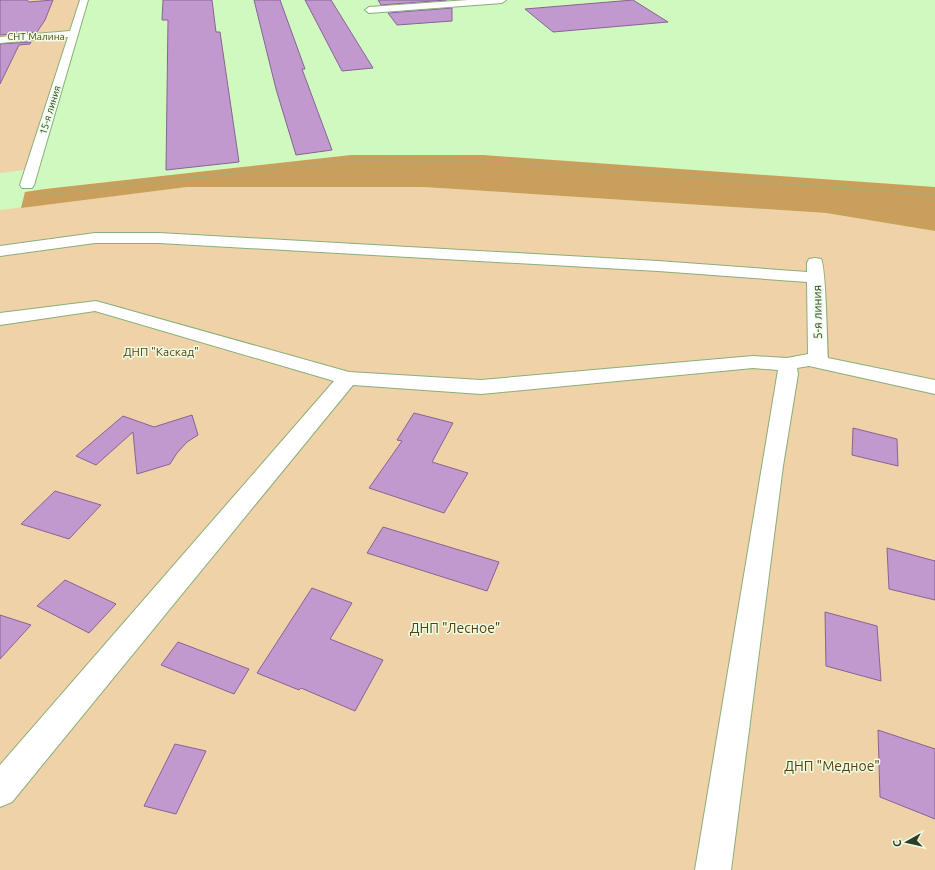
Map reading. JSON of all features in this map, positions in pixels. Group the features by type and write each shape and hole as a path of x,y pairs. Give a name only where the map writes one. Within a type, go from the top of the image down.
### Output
{"street":[{"name":"15-я линия","path":"27,185 84,0"},
{"path":"369,10 502,0"},
{"path":"0,40 73,34"},
{"name":"5-я линия","path":"0,251 95,238 159,238 650,266 815,270 818,362"},
{"path":"0,319 96,306 348,378 407,380 481,387 753,362 788,364 809,360 935,387"},
{"path":"713,870 770,474 788,374 788,364"},
{"path":"0,790 348,378"}],"path":[{"path":"27,185 34,196 340,162 478,160 935,195"}],"green space":[{"name":"СНТ Малина","path":"0,0 84,0 32,169 0,173"},
{"path":"187,187 423,187 826,213 935,231 935,870 0,870 0,210"}],"shaded area":[{"path":"351,155 483,155 935,187 935,231 826,213 423,187 187,187 21,208 25,192"}],"building":[{"path":"0,0 27,0 29,2 53,0 45,20 37,32 0,35"},
{"path":"163,0 212,0 216,32 220,32 239,162 166,170 168,20 162,20"},
{"path":"254,0 280,0 305,69 302,69 332,150 296,155 276,89"},
{"path":"305,0 331,0 373,68 342,71"},
{"path":"378,0 447,0 381,5"},
{"path":"633,0 668,22 553,32 525,9"},
{"path":"452,8 452,21 397,25 388,13"},
{"path":"31,42 30,44 19,45 0,84 0,44"},
{"path":"414,413 453,423 432,462 468,473 444,513 369,488 402,441 397,440"},
{"path":"192,415 198,435 187,442 170,464 137,474 133,432 96,465 76,456 123,416 154,427"},
{"path":"853,428 897,439 898,466 852,455"},
{"path":"55,491 101,505 69,539 21,524"},
{"path":"383,527 499,562 487,591 367,553"},
{"path":"887,548 935,561 935,600 889,589"},
{"path":"65,580 116,604 89,633 37,606"},
{"path":"312,588 352,603 330,639 383,660 355,711 301,688 299,690 257,673"},
{"path":"825,612 877,626 881,681 826,666"},
{"path":"0,615 31,625 0,659"},
{"path":"178,642 249,669 234,694 161,665"},
{"path":"878,730 935,749 935,819 880,797"},
{"path":"175,744 206,751 176,814 144,806"}],"park label":[{"name":"ДНП \"Каскад\"","path":"161,351"},
{"name":"ДНП \"Лесное\"","path":"455,628"},
{"name":"ДНП \"Медное\"","path":"832,766"}]}
